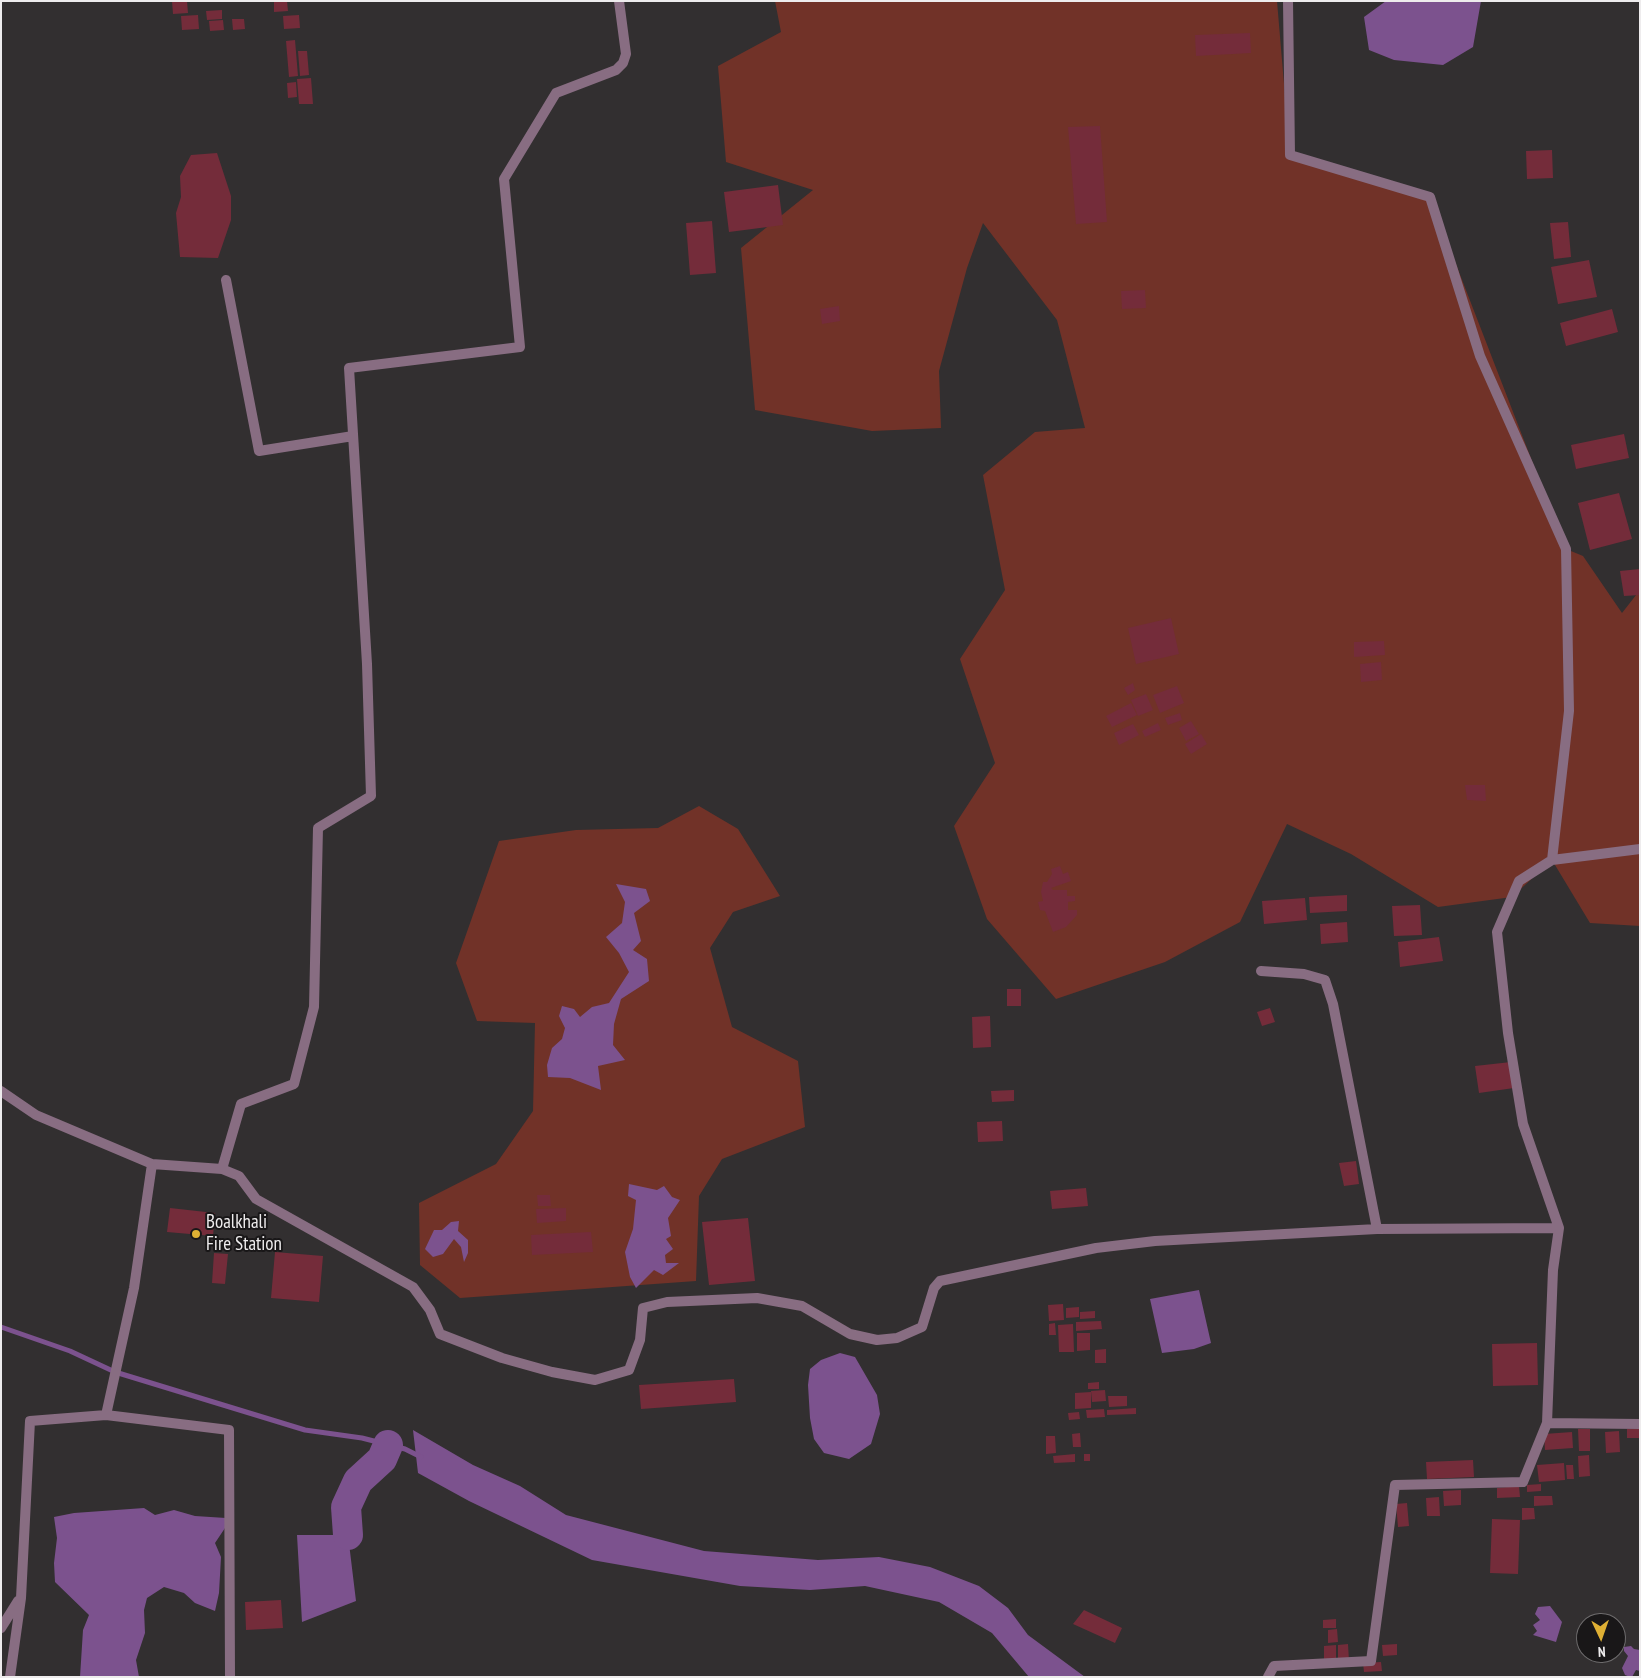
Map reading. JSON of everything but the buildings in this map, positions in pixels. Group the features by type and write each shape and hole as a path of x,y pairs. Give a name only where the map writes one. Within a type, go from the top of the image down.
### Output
{"street":[{"path":"222,1169 241,1104 294,1084 314,1007 318,828 371,796 367,664 348,368 520,347 504,179 556,93 616,70 623,63 626,54 619,1"},
{"path":"1288,1 1290,156 1430,196 1480,356 1566,549 1569,711 1552,860"},
{"path":"226,280 259,451 352,436"},
{"path":"1268,1677 1274,1666 1372,1661 1395,1485 1523,1482 1547,1422 1553,1270 1559,1228 1523,1124 1508,1033 1497,932 1519,881 1552,860 1640,849"},
{"path":"1261,971 1304,974 1325,980 1333,1004 1377,1229"},
{"path":"1,1091 36,1115 152,1164 222,1169 239,1176 256,1199 413,1287 430,1310 440,1334 502,1358 596,1380 629,1370 640,1340 643,1308 667,1302 757,1298 775,1301 802,1306 850,1334 877,1340 897,1338 922,1327 934,1288 940,1281 1096,1248 1145,1242 1377,1229 1559,1228"},
{"path":"106,1415 134,1288 152,1164"},
{"path":"10,1677 20,1598 30,1422 106,1415 229,1430 230,1677"},
{"path":"1547,1422 1640,1424"},
{"path":"1,1628 20,1598"}],"shaded area":[{"path":"775,1 1277,1 1290,155 1430,197 1566,549 1583,556 1622,613 1640,590 1640,926 1590,923 1552,860 1512,897 1438,907 1351,854 1287,824 1240,922 1165,962 1056,999 987,919 954,826 995,763 960,659 1005,590 983,475 1035,432 1085,428 1057,320 983,223 967,268 939,371 941,428 872,431 755,410 741,248 813,190 726,162 718,66 781,32"},
{"path":"1386,1 1481,1 1473,47 1443,65 1394,60 1369,50 1364,17"},
{"path":"699,806 738,829 780,896 733,912 710,948 732,1027 798,1061 805,1127 722,1159 699,1196 696,1281 460,1298 420,1265 419,1203 496,1164 533,1111 535,1023 477,1021 456,963 499,841 576,830 658,828"},
{"path":"616,884 646,889 650,901 634,913 641,941 633,950 647,959 649,981 621,999 614,1024 613,1045 625,1060 598,1066 601,1090 570,1078 548,1077 547,1065 552,1048 562,1039 565,1028 559,1016 562,1006 574,1009 580,1017 592,1007 609,1003 629,972 619,953 606,937 622,923 625,902"},
{"path":"629,1184 657,1190 664,1186 672,1197 680,1200 668,1218 671,1236 666,1239 673,1249 665,1255 666,1263 679,1263 663,1275 654,1270 636,1288 630,1277 625,1252 633,1229 636,1200 628,1196"},
{"path":"459,1221 458,1231 468,1240 468,1253 464,1262 461,1247 454,1239 443,1254 433,1257 425,1249 434,1230 442,1230 451,1222"},
{"path":"1199,1290 1211,1343 1194,1349 1162,1353 1150,1299"},
{"path":"840,1353 855,1357 877,1395 880,1414 871,1444 849,1459 824,1453 814,1439 810,1418 808,1385 810,1369 821,1360"},
{"path":"413,1430 473,1465 520,1486 566,1515 704,1551 818,1560 879,1557 930,1567 979,1586 1008,1608 1028,1635 1085,1677 1029,1677 992,1633 939,1602 865,1586 810,1590 740,1586 592,1560 469,1501 418,1473"},
{"path":"144,1508 155,1515 174,1510 195,1516 226,1518 225,1528 215,1543 221,1557 219,1593 215,1611 195,1603 184,1593 164,1587 147,1598 144,1610 145,1633 136,1660 139,1677 80,1677 83,1630 89,1615 55,1582 54,1563 57,1538 54,1517 74,1513"},
{"path":"297,1535 348,1535 356,1601 302,1622"},
{"path":"1550,1606 1562,1622 1556,1642 1533,1635 1537,1631 1533,1625 1540,1620 1535,1614 1538,1607"},
{"path":"1631,1646 1634,1649 1640,1650 1640,1671 1636,1670 1632,1677 1625,1675 1622,1668 1628,1656 1626,1647"}],"waterway":[{"path":"1,1327 70,1351 115,1372 305,1430 362,1438 405,1449 421,1457"},
{"path":"348,1535 346,1507 358,1481 382,1459 388,1445"}],"place":[{"name":"Boalkhali Fire Station","path":"196,1234"}]}
